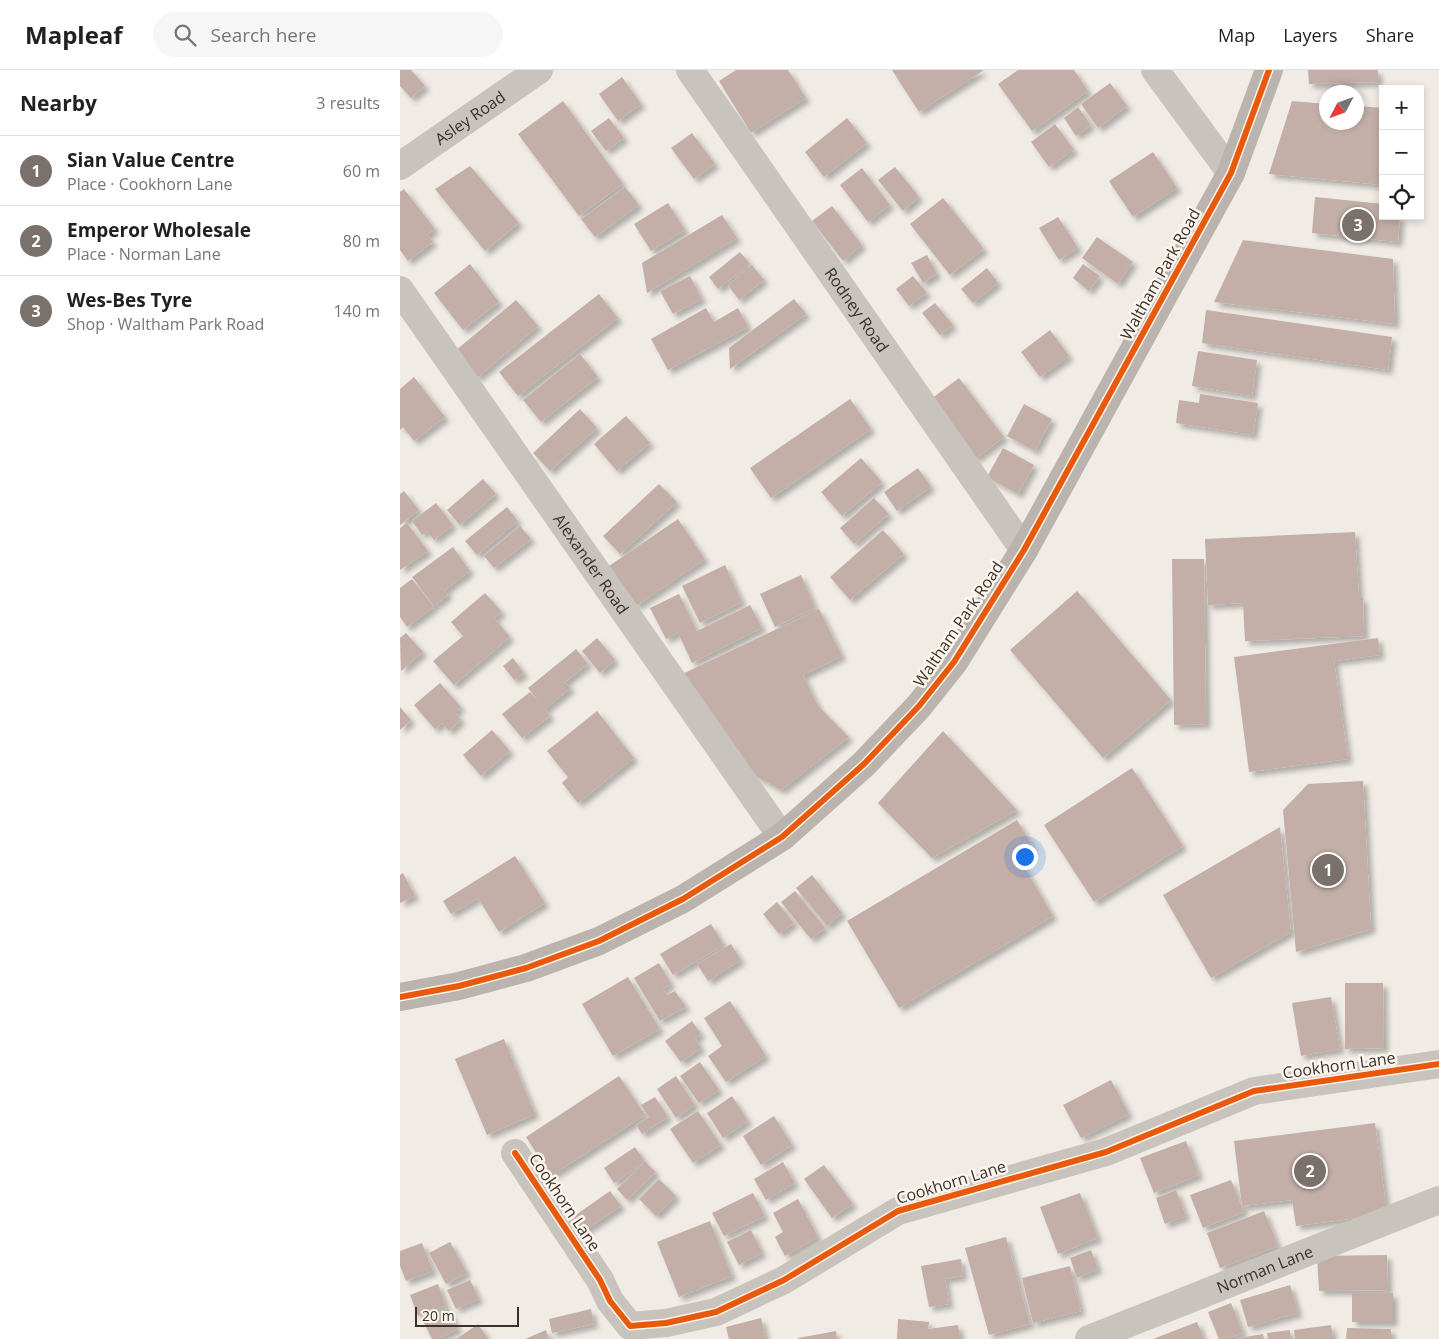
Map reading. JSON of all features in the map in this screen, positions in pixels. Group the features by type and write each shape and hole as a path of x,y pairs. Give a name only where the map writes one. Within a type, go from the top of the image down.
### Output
{"main road":[{"name":"Waltham Park Road","path":"400,997 459,986 517,970 599,941 684,899 782,837 864,764 919,706 954,662 1024,550 1231,173 1270,70"}],"street":[{"name":"Asley Road","path":"400,166 539,70"},
{"name":"Rodney Road","path":"690,70 1024,550"},
{"path":"1154,70 1231,173"},
{"name":"Alexander Road","path":"400,290 782,837"},
{"name":"Cookhorn Lane","path":"515,1153 600,1280 610,1301 630,1326 666,1323 716,1312 784,1280 898,1211 1106,1152 1254,1091 1439,1064"},
{"name":"Norman Lane","path":"1089,1339 1439,1200"}],"building":[{"path":"400,70 411,70 425,86 411,98 400,86"},
{"path":"736,70 788,70 806,98 751,133 719,81"},
{"path":"892,70 984,70 919,112"},
{"path":"1018,70 1074,70 1088,91 1032,131 998,84"},
{"path":"1308,70 1378,70 1378,82 1309,84"},
{"path":"622,77 641,104 618,121 599,94"},
{"path":"1110,83 1127,106 1098,128 1081,104"},
{"path":"563,101 623,184 579,216 518,134"},
{"path":"1292,101 1319,103 1319,130 1364,130 1364,107 1379,108 1379,185 1269,174"},
{"path":"1078,107 1091,125 1076,136 1064,118"},
{"path":"609,118 624,138 606,151 591,131"},
{"path":"847,118 867,143 824,177 805,152"},
{"path":"1055,124 1074,150 1049,167 1031,142"},
{"path":"692,133 715,164 694,179 671,148"},
{"path":"1153,152 1177,188 1133,217 1109,181"},
{"path":"470,166 519,223 485,251 435,189"},
{"path":"895,167 919,197 903,211 878,180"},
{"path":"862,168 890,205 868,222 840,185"},
{"path":"625,187 639,205 595,237 581,219"},
{"path":"404,189 435,229 427,235 433,242 408,261 400,250 400,192"},
{"path":"1315,197 1379,204 1379,220 1400,220 1398,242 1312,233"},
{"path":"943,198 984,249 950,275 910,224"},
{"path":"668,203 685,230 651,251 634,224"},
{"path":"832,206 862,245 843,261 812,221"},
{"path":"722,215 737,238 647,293 642,263"},
{"path":"1058,217 1078,248 1059,260 1039,228"},
{"path":"1097,237 1133,262 1118,284 1082,258"},
{"path":"1243,240 1393,259 1395,324 1214,302"},
{"path":"740,252 750,264 718,289 709,277"},
{"path":"927,255 937,274 923,283 911,263"},
{"path":"470,264 499,302 463,330 434,293"},
{"path":"1083,264 1100,276 1089,291 1073,278"},
{"path":"752,265 764,280 739,300 728,285"},
{"path":"987,268 998,283 973,303 961,289"},
{"path":"690,276 702,299 673,314 660,291"},
{"path":"913,276 927,293 909,306 896,289"},
{"path":"599,294 618,318 518,396 499,372"},
{"path":"794,299 806,314 730,369 729,348"},
{"path":"516,300 538,326 477,378 455,351"},
{"path":"935,303 953,325 940,335 922,313"},
{"path":"706,308 714,322 738,308 748,327 668,370 651,339"},
{"path":"1206,310 1392,337 1388,370 1202,343"},
{"path":"1050,330 1069,356 1040,377 1021,352"},
{"path":"1198,351 1257,360 1252,396 1192,386"},
{"path":"580,354 598,377 541,422 523,400"},
{"path":"414,377 445,417 414,441 403,427 400,430 400,389"},
{"path":"959,378 1004,437 975,459 931,399"},
{"path":"1200,394 1258,403 1253,435 1176,423 1179,400 1199,403"},
{"path":"850,399 871,429 771,498 750,468"},
{"path":"1024,404 1052,419 1035,451 1007,436"},
{"path":"580,409 597,428 550,471 533,453"},
{"path":"626,416 650,443 617,471 594,444"},
{"path":"1003,448 1034,465 1018,494 987,477"},
{"path":"861,458 882,482 842,516 821,492"},
{"path":"918,468 931,487 897,511 884,492"},
{"path":"483,479 496,494 460,525 447,510"},
{"path":"659,484 677,502 620,554 603,536"},
{"path":"404,491 419,510 400,525 400,494"},
{"path":"874,498 889,514 854,544 840,528"},
{"path":"436,503 453,525 434,540 427,531 422,535 412,521"},
{"path":"507,507 518,521 477,555 465,541"},
{"path":"678,519 705,559 636,606 609,566"},
{"path":"407,523 428,551 400,570 400,528"},
{"path":"520,526 531,539 494,568 484,556"},
{"path":"883,530 904,554 850,600 830,577"},
{"path":"1355,532 1359,598 1363,598 1364,636 1245,641 1243,603 1208,605 1205,539"},
{"path":"453,547 470,571 445,590 448,595 434,606 412,577"},
{"path":"1172,559 1204,559 1206,724 1174,725"},
{"path":"725,565 742,602 700,623 682,586"},
{"path":"801,575 815,608 775,627 760,594"},
{"path":"412,579 434,607 407,627 400,617 400,588"},
{"path":"1077,591 1171,700 1103,758 1010,650"},
{"path":"485,593 502,612 494,618 510,637 454,685 433,661 463,636 451,622"},
{"path":"679,594 697,631 750,605 762,628 692,663 678,633 666,639 650,608"},
{"path":"819,609 842,656 803,675 818,706 849,737 781,790 757,777 727,748 680,675"},
{"path":"406,633 423,652 401,671 400,638"},
{"path":"597,638 615,660 600,673 582,651"},
{"path":"1378,638 1380,655 1334,661 1348,759 1249,772 1234,657"},
{"path":"576,649 588,664 565,682 571,688 545,709 550,716 522,738 502,714 530,692 539,702 528,688"},
{"path":"513,658 524,673 514,680 503,666"},
{"path":"440,683 461,707 455,712 461,720 449,731 442,723 435,729 414,705"},
{"path":"400,707 411,720 400,730"},
{"path":"597,711 634,758 578,803 562,783 568,777 547,751"},
{"path":"492,730 510,751 481,776 463,755"},
{"path":"943,731 1017,810 932,858 878,803"},
{"path":"1132,768 1183,846 1094,902 1044,825"},
{"path":"1363,781 1371,929 1296,952 1283,810 1308,784"},
{"path":"1017,820 1033,847 1018,856 1053,916 899,1008 847,921"},
{"path":"1280,827 1291,932 1211,978 1163,895"},
{"path":"515,856 545,903 499,932 478,898 451,914 443,901"},
{"path":"403,873 415,896 400,903 400,875"},
{"path":"812,875 842,913 827,926 796,888"},
{"path":"795,891 825,928 811,939 781,902"},
{"path":"777,902 794,923 779,934 763,914"},
{"path":"711,924 724,945 673,975 660,954"},
{"path":"731,944 741,960 708,981 697,964"},
{"path":"659,963 671,984 663,989 667,995 675,991 686,1007 660,1021 634,978"},
{"path":"628,977 660,1029 613,1056 582,1004"},
{"path":"1345,983 1383,983 1384,1048 1345,1049"},
{"path":"1331,997 1340,1049 1301,1056 1292,1003"},
{"path":"730,1001 766,1056 726,1082 708,1056 722,1046 704,1018"},
{"path":"692,1021 701,1034 695,1038 701,1048 681,1062 665,1041"},
{"path":"504,1039 535,1114 487,1135 455,1059"},
{"path":"700,1062 719,1090 699,1103 680,1076"},
{"path":"619,1076 645,1115 551,1176 526,1137"},
{"path":"676,1076 695,1105 676,1118 657,1089"},
{"path":"1111,1080 1129,1114 1081,1138 1063,1105"},
{"path":"732,1096 748,1121 723,1138 707,1113"},
{"path":"655,1097 668,1117 642,1134 636,1125 649,1117 641,1105"},
{"path":"698,1111 721,1145 693,1163 670,1129"},
{"path":"774,1116 792,1145 761,1165 743,1136"},
{"path":"1375,1123 1387,1214 1296,1226 1292,1200 1242,1206 1234,1141"},
{"path":"1186,1141 1199,1175 1154,1193 1140,1158"},
{"path":"635,1147 645,1162 614,1183 604,1168"},
{"path":"645,1162 656,1172 627,1200 617,1189"},
{"path":"783,1162 795,1183 766,1200 754,1179"},
{"path":"824,1165 853,1204 832,1218 804,1179"},
{"path":"659,1179 676,1196 656,1216 639,1199"},
{"path":"1231,1180 1244,1212 1203,1228 1190,1195"},
{"path":"1176,1190 1186,1216 1165,1224 1156,1198"},
{"path":"610,1191 621,1206 580,1234 570,1219"},
{"path":"753,1193 765,1216 724,1236 712,1213"},
{"path":"1080,1193 1098,1238 1058,1254 1040,1207"},
{"path":"798,1199 818,1237 785,1256 775,1237 783,1232 773,1213"},
{"path":"1264,1211 1278,1246 1220,1268 1207,1233"},
{"path":"710,1221 732,1276 679,1297 657,1242"},
{"path":"751,1230 762,1253 739,1265 727,1242"},
{"path":"1006,1237 1030,1324 989,1335 965,1248"},
{"path":"450,1242 467,1273 446,1284 429,1253"},
{"path":"422,1243 433,1271 406,1281 400,1266 400,1251"},
{"path":"1091,1250 1098,1269 1077,1278 1070,1258"},
{"path":"1387,1255 1388,1290 1319,1291 1317,1256"},
{"path":"961,1259 963,1276 945,1279 949,1304 929,1307 921,1266"},
{"path":"1070,1266 1081,1311 1033,1323 1022,1278"},
{"path":"470,1280 479,1299 456,1309 447,1290"},
{"path":"438,1284 446,1306 418,1316 410,1295"},
{"path":"1290,1285 1298,1313 1248,1327 1240,1300"},
{"path":"1352,1293 1393,1293 1393,1322 1352,1322"},
{"path":"1231,1303 1243,1333 1226,1339 1219,1339 1208,1312"},
{"path":"448,1308 458,1329 437,1339 432,1339 423,1321"},
{"path":"591,1309 594,1324 552,1333 549,1319"},
{"path":"761,1318 766,1339 729,1339 726,1327"},
{"path":"898,1319 929,1322 928,1329 958,1325 960,1339 897,1339"},
{"path":"1197,1322 1204,1339 1153,1339"},
{"path":"478,1324 488,1339 456,1339"},
{"path":"1331,1325 1333,1339 1295,1339 1294,1330"},
{"path":"1347,1328 1391,1329 1391,1339 1346,1339"},
{"path":"546,1330 549,1339 525,1339"},
{"path":"1290,1330 1291,1339 1268,1339 1267,1333"},
{"path":"836,1331 837,1339 798,1339 798,1338"},
{"path":"1263,1334 1264,1339 1239,1339 1239,1338"}],"cycle path":[{"path":"400,997 459,986 526,968 599,941 683,899 782,837 864,764 919,706 954,662 1024,550 1231,173 1269,70"},
{"path":"515,1153 600,1280 610,1301 630,1326 666,1323 716,1312 784,1280 898,1211 1106,1152 1254,1091 1439,1064"}],"place":[{"name":"Wes-Bes Tyre","path":"1358,225"},
{"name":"Sian Value Centre","path":"1328,870"},
{"name":"Emperor Wholesale","path":"1310,1171"}]}
